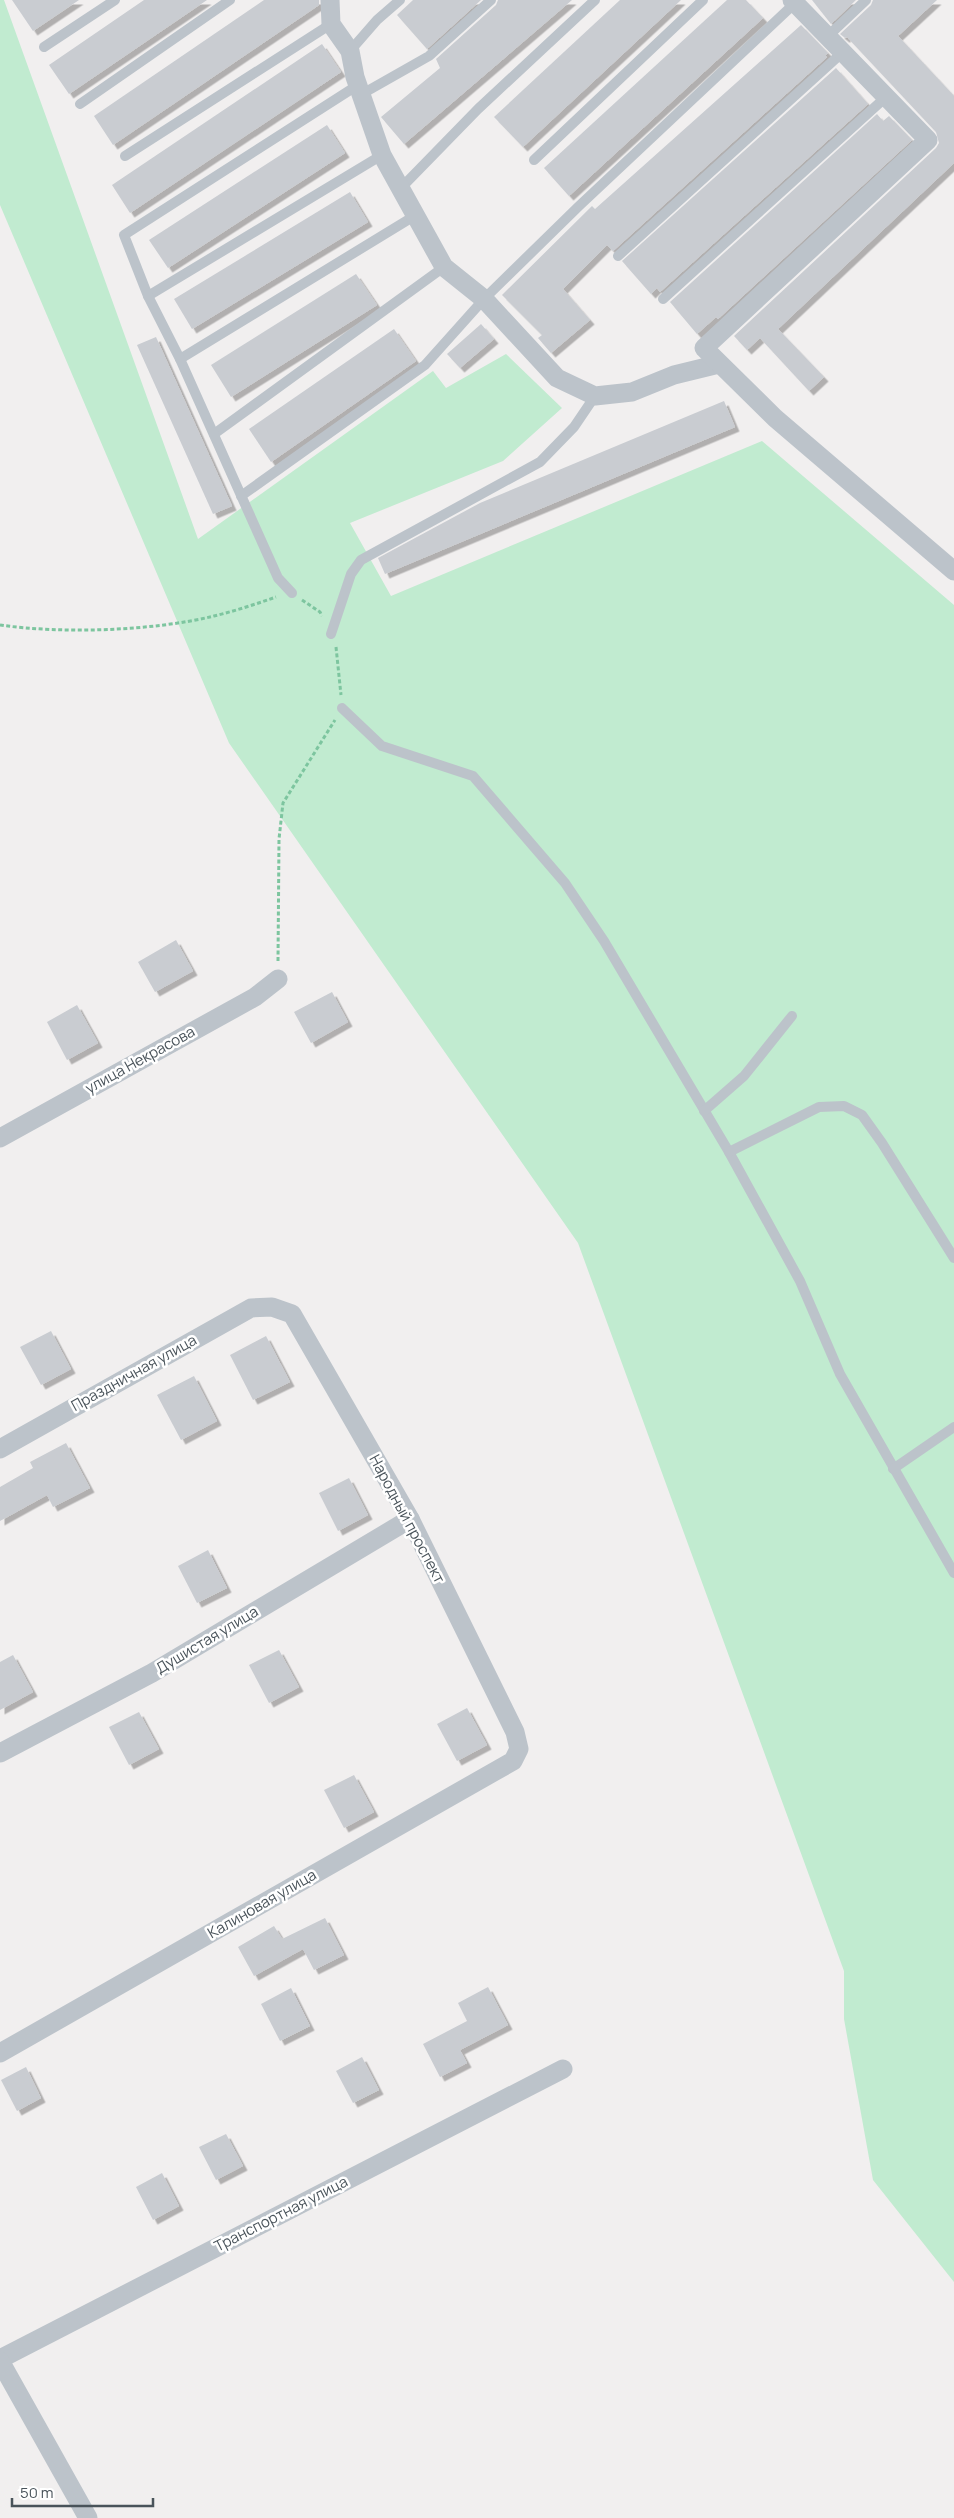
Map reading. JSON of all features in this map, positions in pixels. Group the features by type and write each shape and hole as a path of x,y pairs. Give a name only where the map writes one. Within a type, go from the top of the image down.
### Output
{"street":[{"path":"330,0 331,24 350,51 360,90 382,155 444,267 484,299 557,378 596,396 632,392 674,375 719,364"},
{"path":"794,2 928,140 704,348 782,424 954,571"},
{"name":"улица Некрасова","path":"0,1138 255,997 278,979"},
{"name":"Праздничная улица","path":"0,1448 251,1308 272,1307"},
{"name":"Народный проспект","path":"272,1307 292,1314 410,1519 515,1732 519,1749"},
{"name":"Душистая улица","path":"0,1753 152,1673 410,1519"},
{"name":"Калиновая улица","path":"0,2053 512,1761 519,1749"},
{"name":"Транспортная улица","path":"0,2360 563,2069"},
{"path":"0,2360 88,2518"}],"lane":[{"path":"44,47 115,0"},
{"path":"80,104 230,0"},
{"path":"350,51 377,20 400,0"},
{"path":"292,593 278,578 180,359 148,296 124,235 360,90 429,56 491,0"},
{"path":"401,188 478,109 595,0"},
{"path":"534,160 703,0"},
{"path":"828,36 866,0"},
{"path":"241,496 425,365 484,299 794,2"},
{"path":"125,156 331,24"},
{"path":"618,256 843,52"},
{"path":"663,299 886,96"},
{"path":"148,296 382,155"},
{"path":"180,359 416,215"},
{"path":"214,434 444,267"},
{"path":"330,634 351,574 361,560 540,462 574,427 596,396"},
{"path":"342,708 382,746 473,776 565,883 604,941 729,1152 800,1280 840,1374 954,1573"},
{"path":"704,1111 744,1076 792,1016"},
{"path":"729,1152 819,1107 844,1106 862,1115 882,1143 954,1258"},
{"path":"893,1469 954,1427"}],"path":[{"path":"0,625 39,631 145,626 213,617 292,593 320,612 336,645 342,708 283,803 279,839 278,979"}],"green space":[{"path":"0,0 4,0 198,539 433,371 446,388 506,354 562,408 503,461 350,523 391,596 762,441 954,605 954,2282 873,2180 844,2019 844,1971 578,1243 229,743 0,205"}],"building":[{"path":"12,0 79,0 33,31"},
{"path":"144,0 207,0 69,94 49,65"},
{"path":"264,0 319,0 319,5 113,145 94,116"},
{"path":"413,0 481,0 427,49 397,15"},
{"path":"498,0 572,0 404,144 381,117 440,68 436,59 496,5"},
{"path":"620,0 681,0 523,147 494,117"},
{"path":"727,0 746,0 763,18 569,196 544,168"},
{"path":"812,0 856,0 831,24"},
{"path":"873,0 937,0 898,36 954,96 954,163 778,329 824,377 809,391 760,338 747,350 734,336 936,148 939,143 936,132 847,37 845,38 840,34 871,5"},
{"path":"801,25 828,53 825,56 827,57 613,251 607,245 563,289 590,320 551,353 538,338 542,335 502,295 592,206 595,209"},
{"path":"322,44 341,72 130,213 112,185"},
{"path":"836,68 868,104 660,292 657,288 651,294 622,261"},
{"path":"877,114 883,121 889,116 912,140 718,319 716,317 697,334 670,302"},
{"path":"327,125 345,153 168,268 149,240"},
{"path":"350,192 368,222 192,329 174,299"},
{"path":"356,274 377,305 231,397 211,365"},
{"path":"481,324 494,339 460,368 447,354"},
{"path":"394,329 416,361 271,462 249,429"},
{"path":"156,337 232,506 213,514 137,345"},
{"path":"724,401 735,427 385,574 378,558 480,503"},
{"path":"176,940 193,971 155,992 138,962"},
{"path":"332,992 348,1022 311,1043 294,1012"},
{"path":"77,1005 98,1043 67,1060 47,1022"},
{"path":"51,1331 71,1369 41,1385 20,1347"},
{"path":"266,1336 290,1382 253,1400 230,1355"},
{"path":"194,1376 217,1421 181,1440 157,1395"},
{"path":"66,1443 90,1488 53,1507 47,1495 0,1521 0,1487 33,1468 30,1462"},
{"path":"349,1478 368,1515 338,1531 319,1493"},
{"path":"208,1550 227,1588 197,1603 178,1566"},
{"path":"279,1650 299,1687 269,1703 249,1665"},
{"path":"13,1655 33,1692 0,1710 0,1662"},
{"path":"467,1708 487,1745 457,1761 437,1724"},
{"path":"139,1712 159,1749 129,1765 109,1727"},
{"path":"354,1775 374,1812 344,1828 324,1790"},
{"path":"325,1918 344,1955 314,1970 303,1949 254,1976 238,1947 274,1926 282,1939"},
{"path":"488,1987 508,2025 460,2050 467,2063 440,2077 423,2044 467,2021 458,2003"},
{"path":"291,1988 310,2026 280,2041 261,2004"},
{"path":"362,2057 379,2090 353,2103 336,2071"},
{"path":"26,2067 41,2098 17,2111 1,2080"},
{"path":"226,2134 243,2166 216,2180 199,2147"},
{"path":"162,2173 179,2206 153,2220 136,2187"}]}
